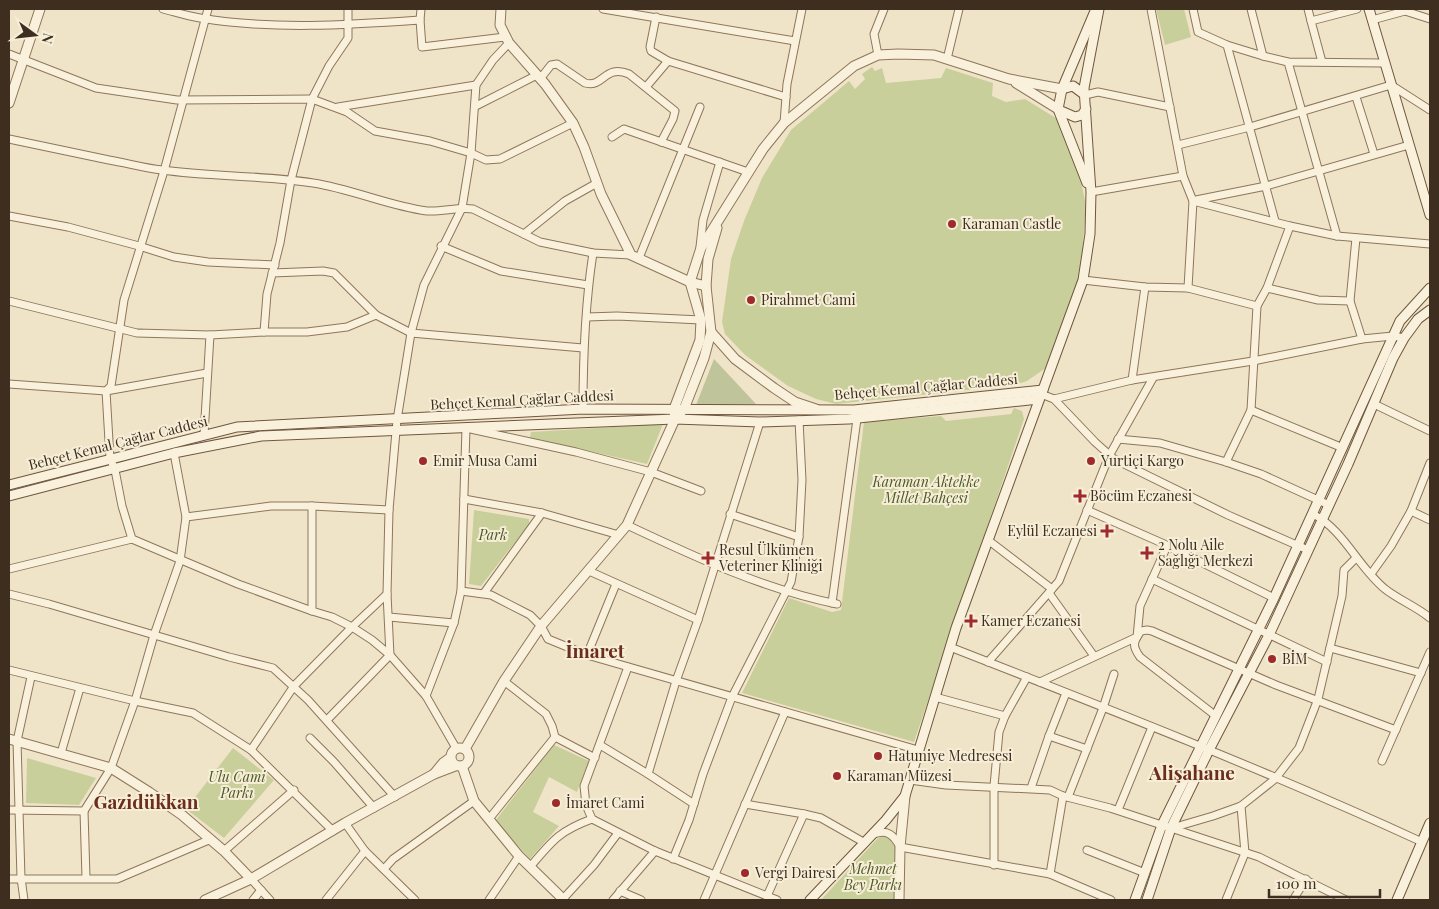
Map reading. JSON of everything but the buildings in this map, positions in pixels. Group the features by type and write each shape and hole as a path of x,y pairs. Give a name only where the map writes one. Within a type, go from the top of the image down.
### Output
{"main road":[{"path":"9,103 40,9"},
{"path":"501,9 500,25 507,40 573,123 584,146 597,183 635,257 690,282 706,286"},
{"path":"1091,192 1058,109 1062,89 1097,9"},
{"path":"899,900 900,847 905,796 918,750 950,647 1083,280 1090,234 1091,192 1084,88 1097,9"},
{"path":"1368,9 1430,215"},
{"path":"675,419 674,409 700,340 701,320 690,282 700,250 763,149 784,123 854,66 878,56 898,54 934,55 1009,79 1062,89 1073,86 1085,95"},
{"path":"1009,79 1058,109 1075,117 1082,115 1086,109"},
{"path":"563,900 519,856 474,801 452,752 461,749 540,626 627,525 675,419 684,409 704,358 711,332 706,286 708,259 720,218"},
{"path":"1147,900 1171,828 1205,748 1216,716 1274,598 1400,321 1430,288"},
{"path":"1135,900 1162,825 1269,635 1393,358 1418,318 1430,310"},
{"path":"711,332 735,359 774,388 794,402 819,410"},
{"name":"Behçet Kemal Çağlar Caddesi","path":"9,485 237,427 583,409 854,410 1041,394"},
{"name":"Behçet Kemal Çağlar Caddesi","path":"9,496 174,453 261,436 675,419 760,422 857,419 1041,394"},
{"path":"13,740 111,768 174,809 211,839 251,879"},
{"path":"205,900 251,879 345,823 395,797 434,774 443,763 469,760 469,754 461,749"},
{"path":"810,900 874,834 905,796"},
{"path":"1397,900 1430,823"}],"street":[{"path":"163,9 206,18 258,24 349,25 420,20"},
{"path":"132,539 110,459 106,391 111,386 124,300 139,246 164,171 208,9"},
{"path":"264,332 267,294 275,265 291,180 312,99 329,66 348,38 348,9"},
{"path":"421,9 422,47 507,40"},
{"path":"603,9 796,41"},
{"path":"784,123 786,97 802,9"},
{"path":"878,56 874,34 884,9"},
{"path":"947,59 959,9"},
{"path":"1151,9 1183,176 1193,201 1188,288"},
{"path":"1192,9 1198,32 1227,45 1263,56 1288,62 1384,63"},
{"path":"1251,9 1263,56"},
{"path":"1308,9 1322,62"},
{"path":"1311,20 1357,9"},
{"path":"1372,20 1405,10 1430,19"},
{"path":"656,17 650,47 651,51 668,61 786,97"},
{"path":"327,720 390,655 387,594 389,510 397,420 410,332 424,286 441,246 462,208 472,153 476,85 507,40"},
{"path":"1227,45 1275,221"},
{"path":"9,54 96,88 183,100 312,99 346,112 375,131 430,141 472,153 486,160 500,159 573,123"},
{"path":"646,87 668,61"},
{"path":"1288,62 1337,236"},
{"path":"476,106 538,77 551,65 557,64 584,84 590,85 616,70 629,74 675,111 661,142"},
{"path":"336,108 476,85"},
{"path":"1178,145 1250,127 1391,86 1430,110"},
{"path":"1085,95 1098,92 1170,107"},
{"path":"1356,96 1374,154"},
{"path":"9,139 164,171 291,180 341,188 402,206 427,211 462,208 482,212 540,242 593,253 635,257 700,107"},
{"path":"612,137 624,129 748,172"},
{"path":"1193,201 1266,186 1409,145"},
{"path":"700,250 703,220 720,162"},
{"path":"1091,192 1183,176"},
{"path":"524,234 565,202 597,183"},
{"path":"1193,201 1337,236 1430,244"},
{"path":"9,216 68,226 174,257 208,262 275,265"},
{"path":"1226,462 1251,410 1257,306 1267,288 1290,226"},
{"path":"1356,238 1350,301 1362,339"},
{"path":"441,246 501,271 588,285"},
{"path":"583,409 583,348 587,317 588,285 593,253"},
{"path":"272,273 323,271 334,273 376,315 410,332 583,348"},
{"path":"1083,280 1145,287 1188,288 1257,306"},
{"path":"1132,380 1145,287"},
{"path":"1267,288 1318,300 1350,301"},
{"path":"9,301 137,333 210,335 308,332 347,327 376,315"},
{"path":"587,317 617,316 701,320"},
{"path":"204,435 210,335"},
{"path":"1054,399 1132,380 1253,361 1362,339 1393,336 1404,338"},
{"path":"9,384 106,391 207,373"},
{"path":"988,662 1059,581 1110,456 1153,378"},
{"path":"1041,394 1054,399 1110,456 1228,515 1308,550"},
{"path":"1374,404 1430,431"},
{"path":"1251,410 1343,448"},
{"path":"627,525 742,576 811,598 834,603 857,419"},
{"path":"673,858 689,820 703,774 732,697 791,582 799,537 802,480 799,420"},
{"path":"648,774 676,681 716,566 730,514 760,422"},
{"path":"426,696 454,623 462,591 466,428 576,452 651,472 701,491"},
{"path":"1118,439 1160,443 1226,462 1261,474 1328,505"},
{"path":"86,878 84,811 111,768 135,701 154,635 180,560 186,517 174,453"},
{"path":"1371,574 1391,546 1411,511 1430,463"},
{"path":"464,499 542,513 619,535"},
{"path":"186,517 271,506 389,510"},
{"path":"312,506 312,612"},
{"path":"1087,510 1274,598"},
{"path":"1411,511 1430,520"},
{"path":"484,593 542,513"},
{"path":"730,514 799,537"},
{"path":"1312,514 1322,519 1335,530 1356,558 1384,588 1429,615"},
{"path":"9,569 132,539 238,584 312,612 332,617 372,640 390,655 426,696 461,749"},
{"path":"988,540 1051,591 1094,656"},
{"path":"1137,637 1140,606 1167,546"},
{"path":"1171,828 1241,806 1275,779 1299,748 1318,699 1342,596 1344,570 1356,558"},
{"path":"589,571 698,620"},
{"path":"1152,578 1327,662"},
{"path":"588,655 616,584"},
{"path":"462,591 484,593 530,615 548,639 588,655 918,750"},
{"path":"9,594 273,668 294,686 327,720 395,797"},
{"path":"252,750 294,686 387,594"},
{"path":"389,617 454,623"},
{"path":"1216,716 1140,657 1134,648 1134,643 1141,631 1152,631 1276,685 1318,699 1396,730"},
{"path":"1040,682 1137,637"},
{"path":"950,647 1205,748 1275,779 1328,798 1422,842"},
{"path":"1330,648 1421,673"},
{"path":"1382,762 1430,652"},
{"path":"628,667 584,786 586,805 592,819 655,851 777,900"},
{"path":"9,670 135,701 194,713 252,750 333,830"},
{"path":"1050,874 1065,796 1104,708 1114,674"},
{"path":"24,900 13,740 31,676"},
{"path":"994,864 994,786 999,732 1005,716 1027,677"},
{"path":"504,681 546,714 555,737 595,758"},
{"path":"61,753 80,688"},
{"path":"1031,788 1048,736 1066,693"},
{"path":"935,697 1005,716"},
{"path":"704,900 785,712"},
{"path":"1118,810 1152,727"},
{"path":"1048,736 1087,749"},
{"path":"489,819 555,737"},
{"path":"310,738 334,762 374,808"},
{"path":"600,745 694,804"},
{"path":"910,780 946,785 1050,790 1065,796 1118,810 1259,857 1346,900"},
{"path":"224,851 294,790"},
{"path":"384,869 394,859 474,801"},
{"path":"745,804 821,818 864,844"},
{"path":"1226,900 1245,853 1241,806"},
{"path":"9,810 84,811"},
{"path":"767,896 804,814"},
{"path":"530,867 555,838 574,826 592,819"},
{"path":"345,823 365,851 415,900"},
{"path":"874,834 884,832 892,835 896,838 900,847 1050,874 1111,900"},
{"path":"563,900 594,865 618,833"},
{"path":"9,879 117,879 211,839"},
{"path":"1087,850 1145,873"},
{"path":"326,900 365,851"},
{"path":"613,900 655,851"},
{"path":"489,900 519,856"},
{"path":"251,879 270,900"},
{"path":"1293,900 1306,879"},
{"path":"252,900 261,890"},
{"path":"620,891 641,900"}],"green space":[{"path":"1156,9 1184,9 1191,37 1165,45"},
{"path":"872,67 875,71 882,68 886,83 941,78 946,68 993,83 992,96 1006,102 1025,99 1059,120 1078,166 1086,206 1081,271 1046,368 1027,381 1015,385 836,404 816,399 788,386 745,355 725,334 722,322 731,259 762,178 791,130 849,81 855,89 865,79 862,74"},
{"path":"714,359 756,404 696,405"},
{"name":"Karaman Aktekke Millet Bahçesi","path":"1014,408 1022,411 1024,419 914,742 742,693 789,598 832,612 841,610 864,422 941,416 946,421 1011,414"},
{"path":"663,424 647,464 530,438 531,432"},
{"name":"Park","path":"474,510 529,519 529,524 481,586 469,584"},
{"path":"554,745 589,761 577,792 549,777 533,812 559,826 530,859 495,821"},
{"name":"Ulu Cami Parkı","path":"233,748 274,780 224,838 186,809"},
{"path":"27,758 96,778 79,805 26,803"},
{"name":"Mehmet Bey Parkı","path":"881,836 890,837 897,844 896,900 821,900 877,839"}],"place":[{"name":"Karaman Castle","path":"952,224"},
{"name":"Pirahmet Cami","path":"751,300"},
{"name":"Emir Musa Cami","path":"423,461"},
{"name":"Yurtiçi Kargo","path":"1091,461"},
{"name":"Böcüm Eczanesi","path":"1080,496"},
{"name":"Eylül Eczanesi","path":"1107,531"},
{"name":"2 Nolu Aile Sağlığı Merkezi","path":"1147,553"},
{"name":"Resul Ülkümen Veteriner Kliniği","path":"708,558"},
{"name":"Kamer Eczanesi","path":"971,621"},
{"name":"BİM","path":"1272,659"},
{"name":"Hatuniye Medresesi","path":"878,756"},
{"name":"Karaman Müzesi","path":"837,776"},
{"name":"İmaret Cami","path":"556,803"},
{"name":"Vergi Dairesi","path":"745,873"}],"district":[{"name":"İmaret","path":"595,651"},
{"name":"Alişahane","path":"1192,773"},
{"name":"Gazidükkan","path":"146,802"}]}
